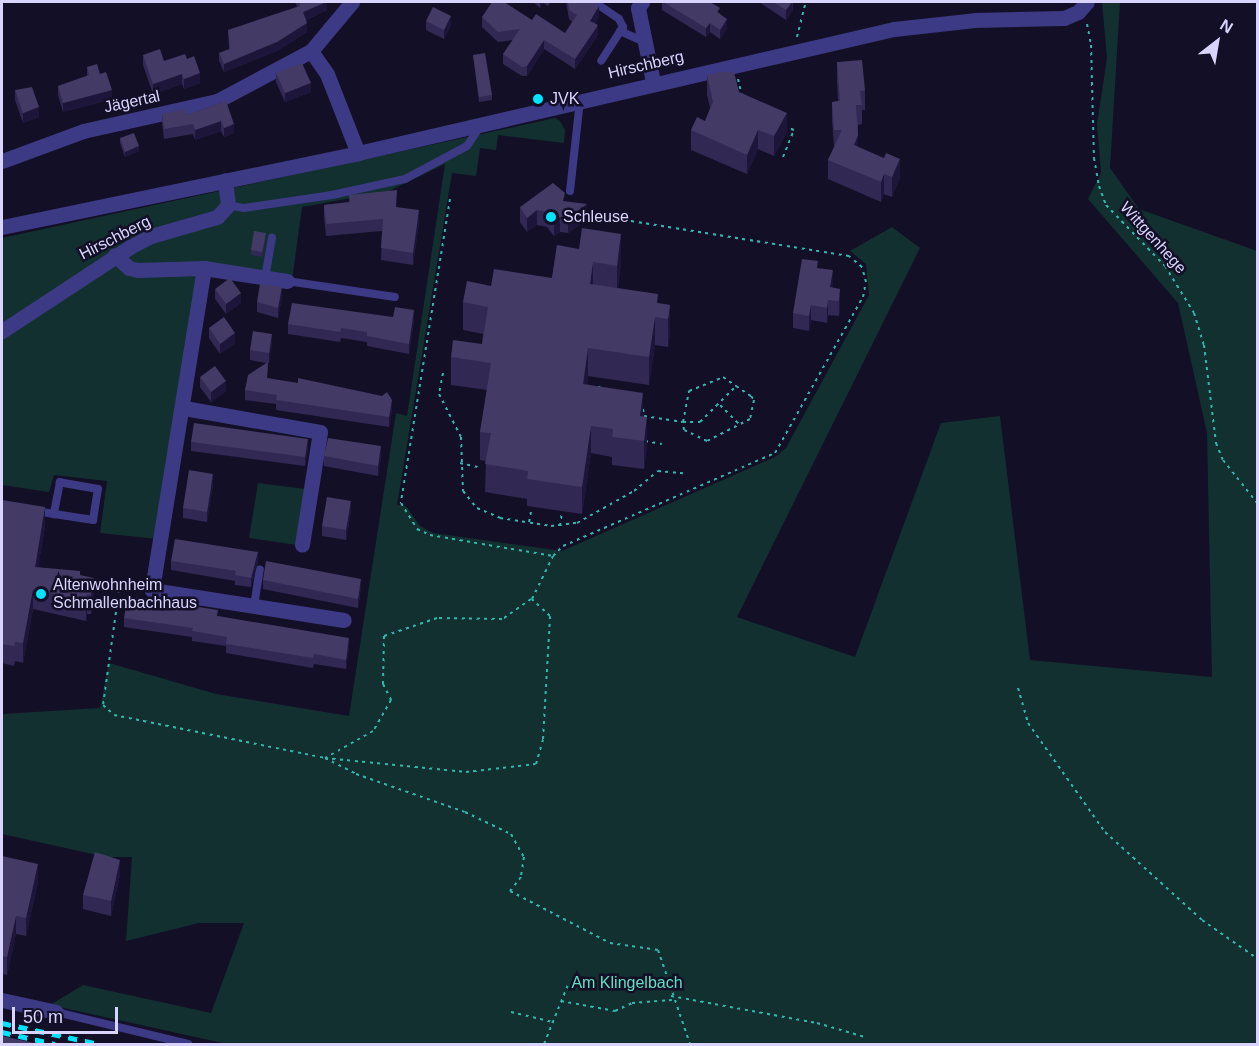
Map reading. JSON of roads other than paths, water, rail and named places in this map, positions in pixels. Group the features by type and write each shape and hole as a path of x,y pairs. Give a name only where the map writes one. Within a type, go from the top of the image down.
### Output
{"street":[{"path":"352,2 311,51 327,74 357,153"},
{"path":"642,2 638,8 653,81"},
{"name":"Hirschberg","path":"2,227 357,153 653,81 894,29 975,20 1065,18 1082,7"},
{"name":"Jägertal","path":"2,161 83,130 217,101 311,51"},
{"path":"225,180 228,205"},
{"name":"Hirschberg","path":"2,331 115,255 151,236 217,217 228,205"},
{"path":"115,255 129,268 138,270 204,268 287,281"},
{"path":"204,268 184,408 152,590 344,620"},
{"path":"184,408 320,432 302,545"},
{"path":"2,1000 56,1012"}],"lane":[{"path":"594,2 619,19 623,27 601,61"},
{"path":"620,31 646,42"},
{"path":"570,191 580,100"},
{"path":"228,205 244,208 332,195 405,179 467,146 484,121"},
{"path":"265,278 272,238"},
{"path":"287,281 394,297"},
{"path":"22,509 54,514 93,520 98,489 60,482 54,514"},
{"path":"254,606 260,569"},
{"path":"56,1012 188,1044"}],"railway":[{"path":"2,1023 99,1044"},
{"path":"2,1032 55,1044"}],"place":[{"name":"JVK","path":"538,99"},
{"name":"Schleuse","path":"551,217"},
{"name":"Altenwohnheim Schmallenbachhaus","path":"41,594"}],"park label":[{"name":"Am Klingelbach","path":"627,983"}]}
